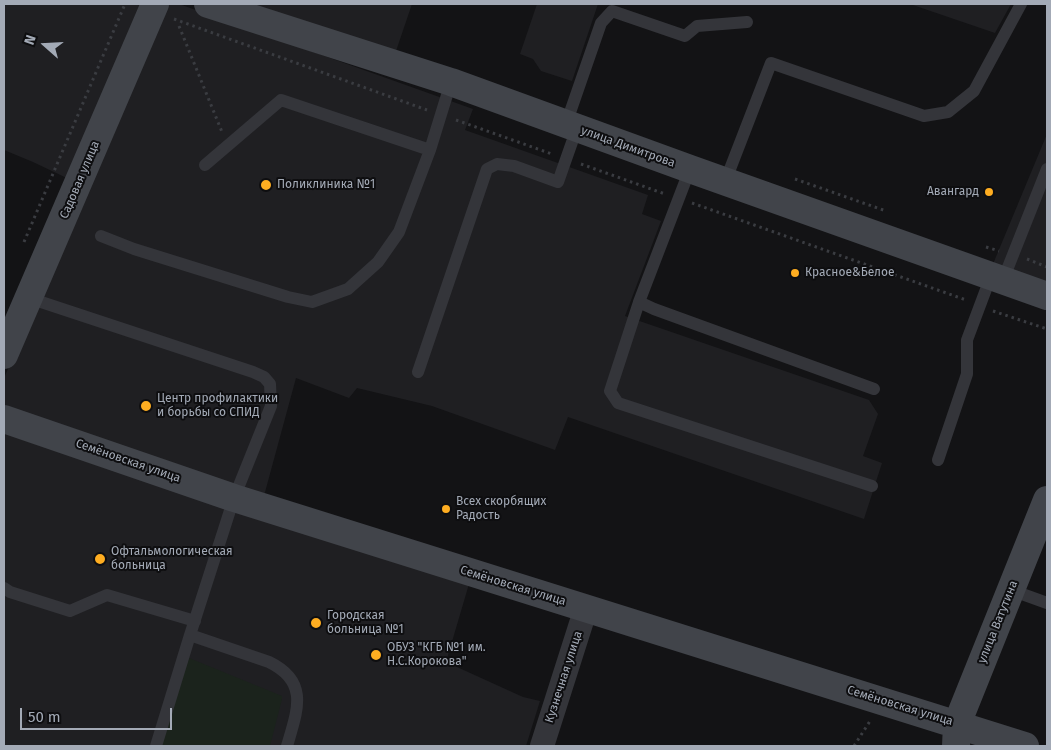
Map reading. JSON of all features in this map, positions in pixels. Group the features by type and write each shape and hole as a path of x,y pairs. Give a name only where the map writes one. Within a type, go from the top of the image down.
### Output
{"street":[{"name":"улица Димитрова","path":"208,4 451,82 725,182 1047,296"},
{"name":"Садовая улица","path":"4,355 11,320 29,298 154,8"},
{"name":"Семёновская улица","path":"4,419 234,498 586,608 956,735 1025,746"},
{"name":"улица Ватутина","path":"956,735 1047,500"},
{"name":"Кузнечная улица","path":"542,746 586,608"}],"lane":[{"path":"725,182 771,63 924,116 948,112 974,91 1021,4"},
{"path":"418,372 487,169 497,164 514,166 558,182 566,159 571,126 601,23 612,11 685,36 697,26 746,22"},
{"path":"101,236 134,249 288,297 312,302 348,289 378,262 399,232 430,150 451,82"},
{"path":"205,165 281,100 430,150"},
{"path":"690,169 639,302 610,391 618,403 872,486"},
{"path":"938,460 967,374 967,340 980,306 997,278 1047,169"},
{"path":"29,298 253,372 264,377 270,384 271,406 234,498 156,746"},
{"path":"639,302 874,389"},
{"path":"4,588 10,592 70,611 107,595 194,622"},
{"path":"1011,590 1047,603"},
{"path":"190,635 269,662 279,667 292,679 296,689 297,701 288,746"}],"path":[{"path":"22,247 125,4"},
{"path":"154,8 441,115 1047,329"},
{"path":"179,26 228,146"},
{"path":"854,746 871,719 876,720"}],"shaded area":[{"path":"4,4 149,4 73,181 4,150"},
{"path":"166,4 179,4 473,109 465,130 648,195 642,214 661,221 625,316 869,400 878,414 863,456 882,463 864,519 568,417 555,450 432,406 357,388 349,398 296,378 258,518 469,584 446,662 523,697 540,701 526,746 4,746 4,378"},
{"path":"247,4 412,4 395,54"},
{"path":"537,4 598,4 572,81 541,71 533,59 520,54"},
{"path":"910,4 1011,4 995,33"},
{"path":"1047,134 1047,283 993,264"},
{"path":"189,658 282,696 270,746 161,746"}],"place":[{"name":"Поликлиника №1","path":"266,185"},
{"name":"Авангард","path":"989,192"},
{"name":"Красное&Белое","path":"795,273"},
{"name":"Центр профилактики и борьбы со СПИД","path":"146,406"},
{"name":"Всех скорбящих Радость","path":"446,509"},
{"name":"Офтальмологическая больница","path":"100,559"},
{"name":"Городская больница №1","path":"316,623"},
{"name":"ОБУЗ \"КГБ №1 им. Н.С.Корокова\"","path":"376,655"}]}
